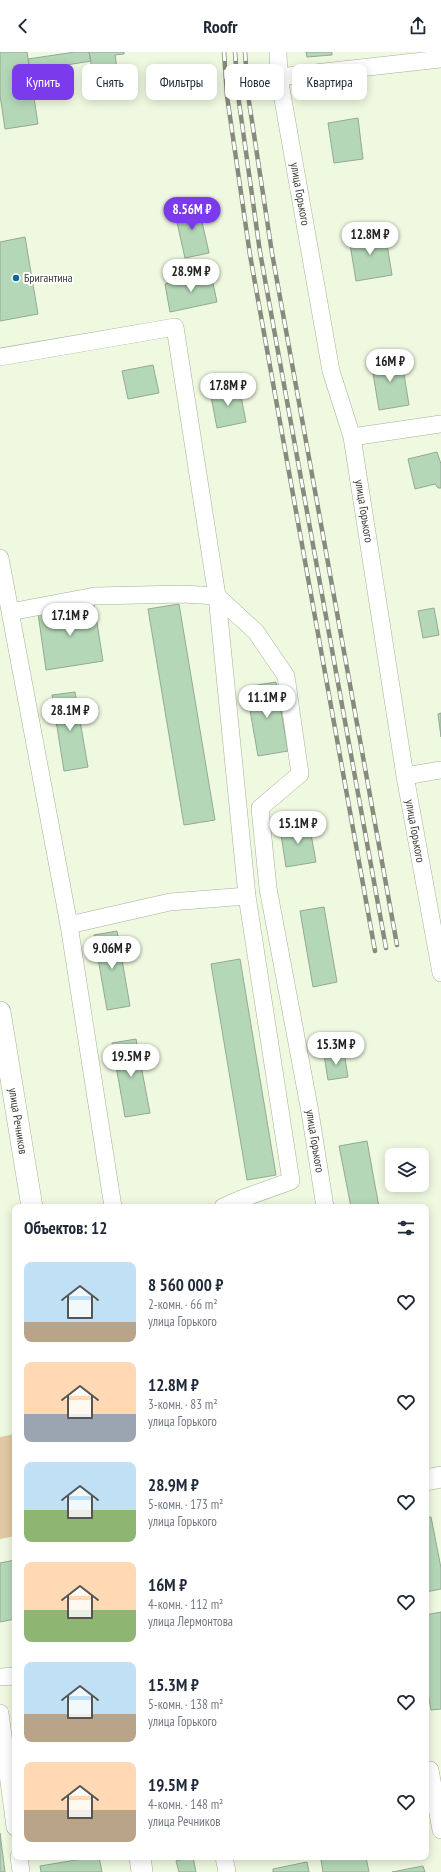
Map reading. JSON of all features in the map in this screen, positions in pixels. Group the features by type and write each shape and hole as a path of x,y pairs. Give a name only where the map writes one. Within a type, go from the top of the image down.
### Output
{"street":[{"name":"улица Горького","path":"278,52 278,64"},
{"path":"284,76 441,59"},
{"name":"улица Горького","path":"283,100 331,371 352,437 405,776 441,972"},
{"path":"0,357 176,327 217,596 247,896 291,1181 230,1204"},
{"path":"352,437 441,424"},
{"path":"0,558 69,925 113,1204"},
{"path":"10,612 95,596 183,594 217,596"},
{"name":"улица Горького","path":"217,596 256,632 286,676 300,774 260,808 268,888 310,1112 325,1204"},
{"path":"405,776 441,770"},
{"path":"69,925 170,902 247,896"},
{"name":"улица Речников","path":"0,1012 32,1204"},
{"path":"429,1479 441,1477"},
{"path":"0,1677 12,1676"},
{"path":"0,1712 12,1804"},
{"path":"429,1770 441,1830"},
{"path":"140,1860 142,1872"},
{"path":"225,1860 227,1872"}],"shaded area":[{"path":"12,1435 12,1537 0,1539 0,1437"}],"building":[{"path":"0,52 27,52 29,64 12,64 12,100 34,100 38,124 5,129 0,95"},
{"path":"75,52 89,52 91,61 73,64 29,64 28,59"},
{"path":"89,52 124,52 124,54 115,55 116,64 91,64"},
{"path":"306,52 332,52 332,55 307,57"},
{"path":"358,118 363,159 334,163 328,123"},
{"path":"198,204 209,253 185,258 174,209"},
{"path":"385,232 392,275 356,281 349,238"},
{"name":"Бригантина","path":"25,237 38,314 0,321 0,242"},
{"path":"211,274 217,302 170,312 165,284"},
{"path":"401,356 409,405 379,410 371,361"},
{"path":"153,365 159,393 128,399 122,371"},
{"path":"239,386 246,422 217,428 210,391"},
{"path":"437,452 441,464 441,488 438,488 435,484 415,489 408,459"},
{"path":"94,604 103,661 46,670 38,613"},
{"path":"179,604 215,820 184,825 148,609"},
{"path":"434,608 439,635 423,638 418,611"},
{"path":"276,682 288,751 258,756 246,687"},
{"path":"75,692 88,767 64,771 52,695"},
{"path":"441,713 441,737 438,714"},
{"path":"309,823 316,862 286,867 280,828"},
{"path":"324,907 337,982 313,987 300,911"},
{"path":"117,931 130,1006 107,1010 94,935"},
{"path":"240,959 276,1175 247,1180 211,964"},
{"path":"136,1039 150,1113 125,1117 112,1043"},
{"path":"344,1052 348,1077 328,1080 324,1055"},
{"path":"367,1141 378,1204 350,1204 339,1146"},
{"path":"429,1517 431,1517 441,1568 441,1589 429,1591"},
{"path":"12,1561 12,1620 0,1622 0,1563"},
{"path":"441,1612 441,1709 431,1710 429,1699 429,1614"},
{"path":"0,1833 5,1872 0,1872"},
{"path":"76,1860 100,1860 102,1872 41,1872 40,1866"},
{"path":"194,1860 196,1872 179,1872 176,1861"},
{"path":"321,1860 367,1860 369,1872 323,1872"},
{"path":"307,1862 309,1872 273,1872 273,1869"},
{"path":"423,1866 425,1872 392,1872"}],"railway":[{"path":"224,52 227,96 250,255 375,951"},
{"path":"235,52 238,95 260,252 386,948"},
{"path":"245,52 248,95 272,253 397,945"}],"place":[{"name":"Бригантина","path":"16,278"}]}
